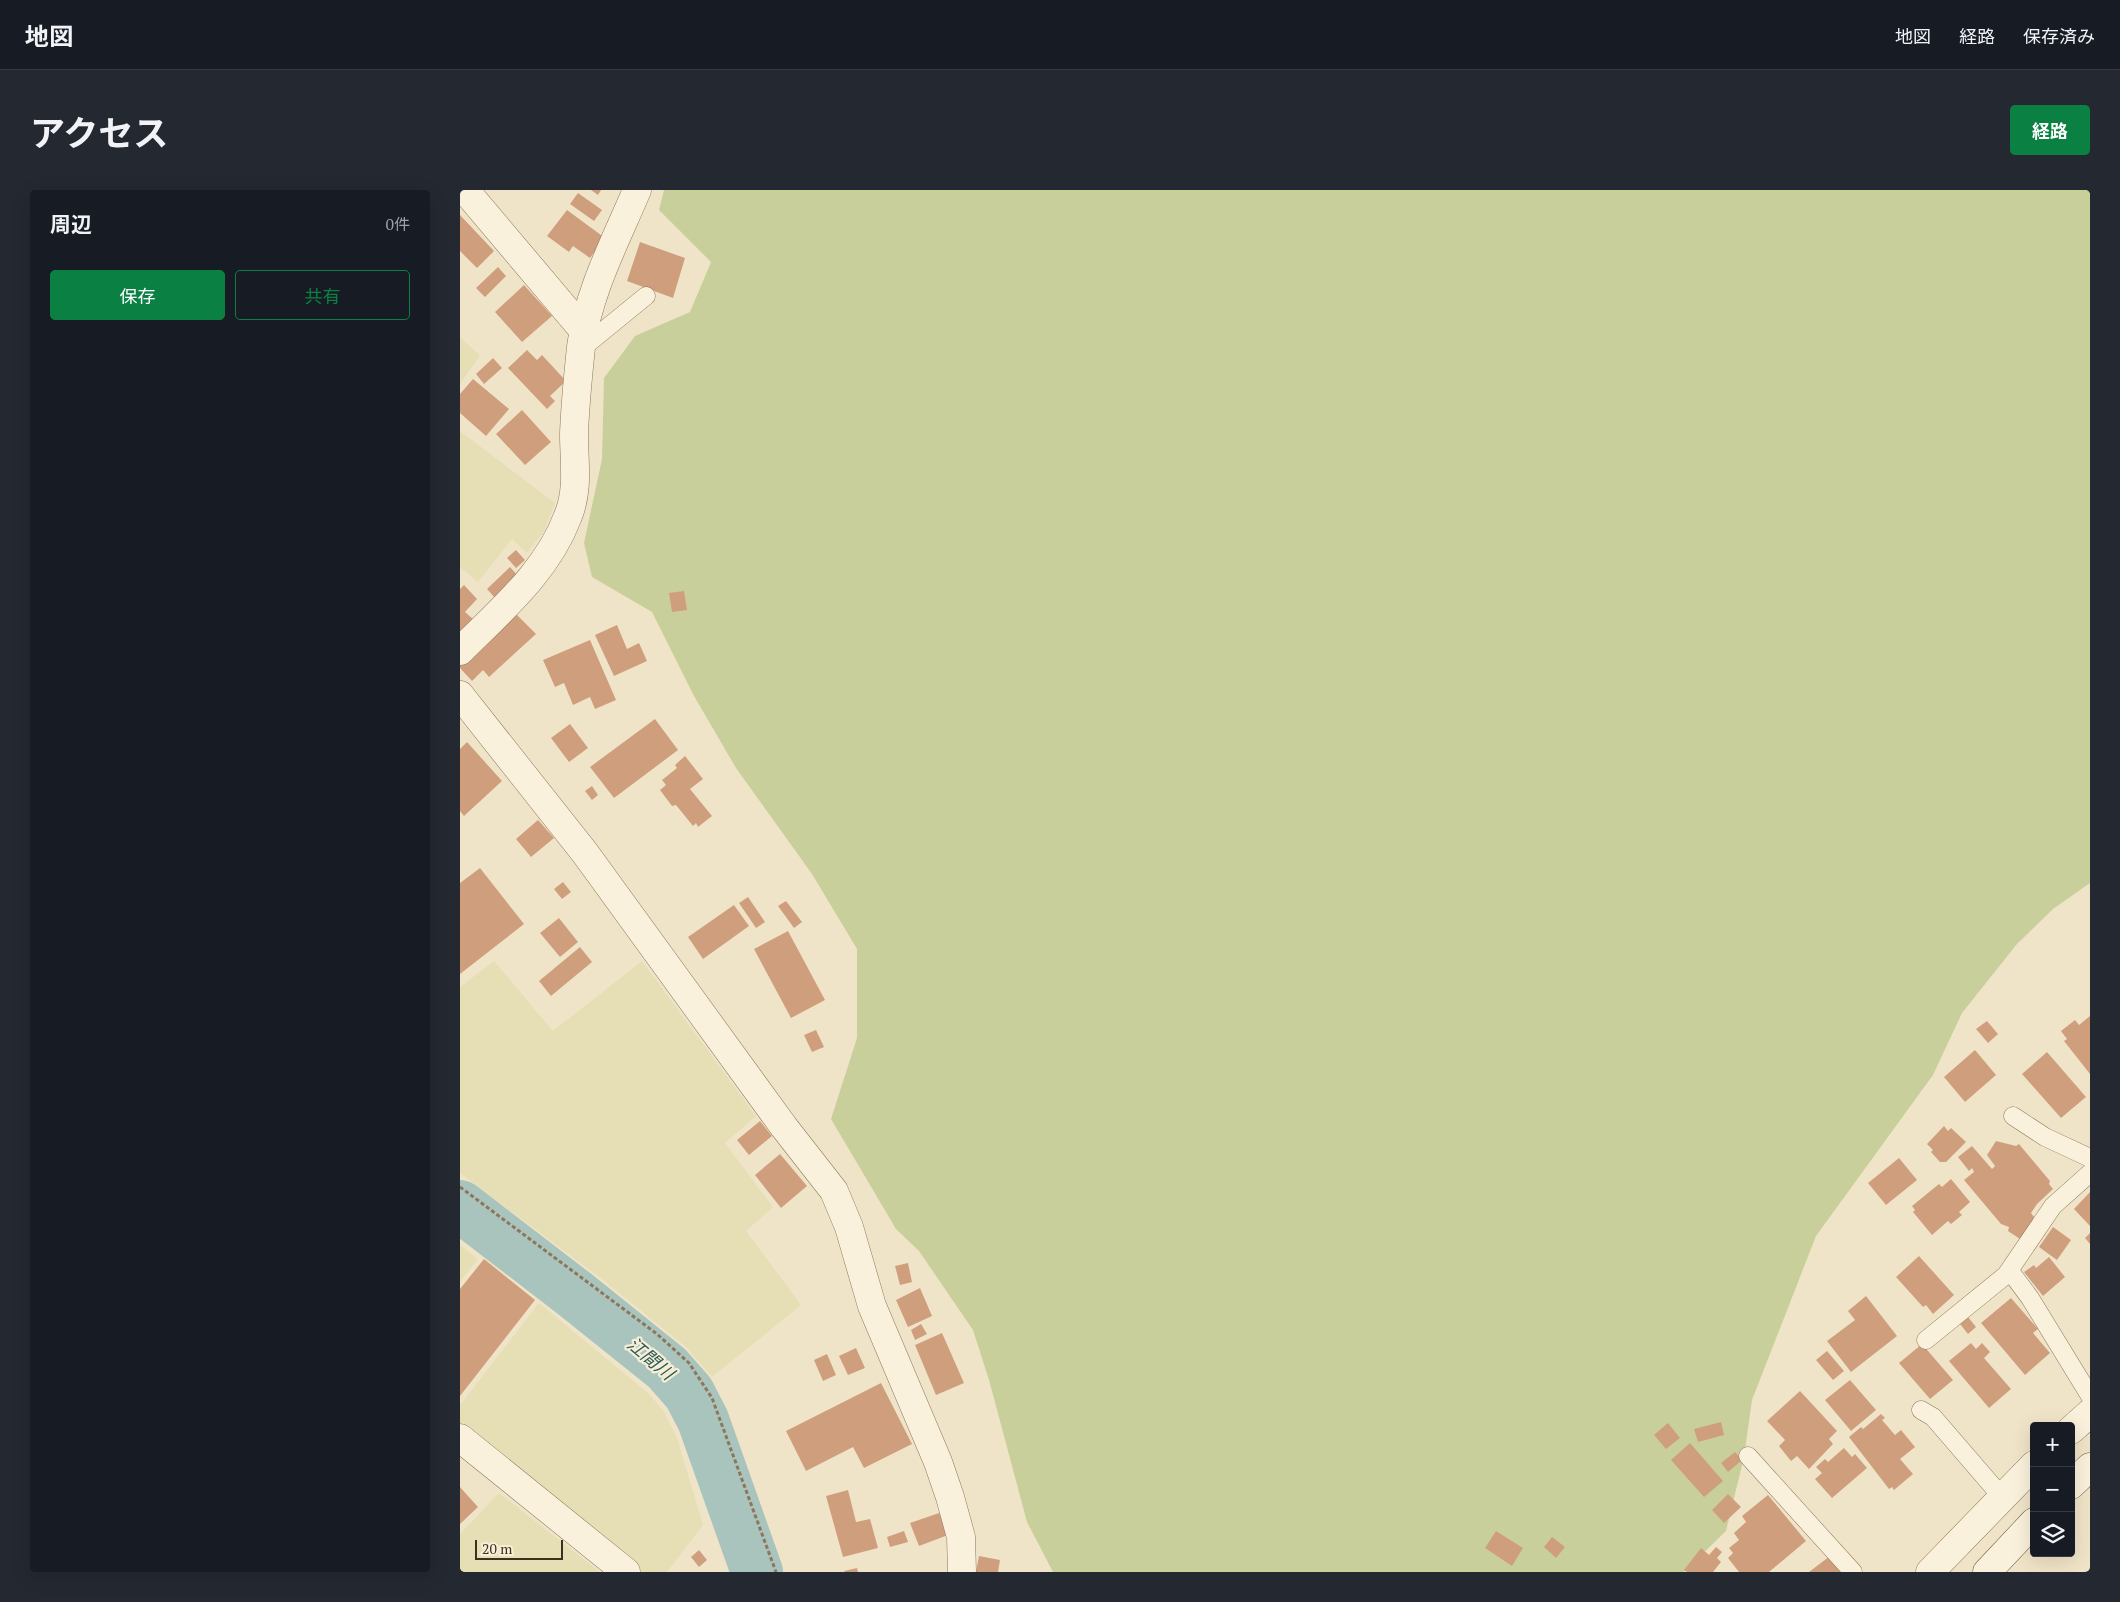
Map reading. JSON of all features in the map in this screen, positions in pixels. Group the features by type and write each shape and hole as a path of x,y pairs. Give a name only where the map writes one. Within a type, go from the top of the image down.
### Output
{"street":[{"path":"466,190 582,340"},
{"path":"460,651 539,571 556,543 569,516 574,496 577,464 574,436 575,400 586,315 637,190"},
{"path":"460,695 585,852 784,1127 834,1192 850,1227 872,1306 938,1462 950,1497 961,1537 962,1572"},
{"path":"2075,1426 2090,1413"},
{"path":"460,1438 626,1572"},
{"path":"1930,1572 2032,1467"},
{"path":"2075,1481 2090,1467"},
{"path":"1987,1572 2030,1526"}],"lane":[{"path":"582,340 646,296"},
{"path":"2013,1116 2045,1137 2090,1158"},
{"path":"1926,1340 2010,1271 2053,1206 2090,1172"},
{"path":"2010,1271 2030,1298 2090,1396"},
{"path":"1921,1410 1933,1417 2002,1497"},
{"path":"1748,1456 1853,1572"}],"path":[{"path":"460,1187 657,1334 689,1363 712,1398 776,1572"}],"shaded area":[{"path":"460,337 480,356 460,384"},
{"path":"460,431 555,503 544,531 527,553 512,539 478,582 460,567"},
{"path":"494,961 553,1031 642,961 756,1116 725,1143 773,1207 746,1231 801,1305 712,1377 686,1347 603,1280 460,1173 460,987"},
{"path":"460,1245 478,1259 460,1282"},
{"path":"539,1303 648,1393 663,1410 677,1438 703,1525 667,1572 643,1572 460,1424 460,1405"},
{"path":"499,1493 600,1572 460,1572 460,1534"}],"green space":[{"path":"664,190 2090,190 2090,883 2053,909 2017,944 1962,1013 1933,1075 1816,1236 1752,1400 1744,1457 1726,1531 1684,1572 1053,1572 1027,1522 989,1380 973,1330 919,1251 896,1229 831,1119 857,1038 857,949 812,874 736,768 694,696 652,612 592,577 584,543 602,459 604,378 635,336 690,312 711,262 659,210"}],"building":[{"path":"591,190 601,190 598,195"},
{"path":"578,193 602,210 594,221 570,204"},
{"path":"567,210 605,238 590,258 573,246 569,252 547,236"},
{"path":"460,215 494,251 477,268 460,251"},
{"path":"640,242 685,258 673,298 627,281"},
{"path":"498,267 506,276 485,297 476,288"},
{"path":"524,285 552,316 522,342 495,312"},
{"path":"527,350 537,360 542,355 566,381 550,396 555,401 547,409 508,368"},
{"path":"493,358 502,368 484,384 476,374"},
{"path":"473,379 509,409 486,436 460,413 460,394"},
{"path":"522,410 551,442 525,465 496,434"},
{"path":"516,550 525,560 516,568 507,558"},
{"path":"510,567 518,576 495,598 487,589"},
{"path":"464,585 477,599 465,612 473,619 460,633 460,589"},
{"path":"684,591 687,610 672,612 669,593"},
{"path":"514,612 536,634 489,677 483,670 472,681 460,668 460,662"},
{"path":"617,625 627,649 639,643 647,661 614,676 595,635"},
{"path":"590,640 616,700 595,709 590,697 573,705 564,683 555,687 543,660"},
{"path":"655,719 678,750 614,798 590,767"},
{"path":"570,724 588,748 569,762 551,738"},
{"path":"467,742 502,781 464,816 460,811 460,749"},
{"path":"685,756 703,779 690,789 712,816 698,827 696,823 693,826 676,805 672,806 660,790 666,785 662,780 677,768 675,765"},
{"path":"592,786 598,795 592,800 585,791"},
{"path":"538,820 554,838 531,857 516,839"},
{"path":"480,868 524,924 460,974 460,883"},
{"path":"563,882 571,892 562,899 554,889"},
{"path":"748,897 765,922 756,928 739,903"},
{"path":"786,901 802,922 794,928 778,906"},
{"path":"734,905 749,926 703,959 688,937"},
{"path":"559,918 578,942 560,957 540,933"},
{"path":"788,931 825,1000 791,1018 754,949"},
{"path":"580,947 592,962 551,996 539,981"},
{"path":"2090,1016 2090,1074 2064,1041 2067,1039 2061,1031 2075,1020 2079,1025"},
{"path":"1987,1021 1998,1034 1988,1043 1976,1029"},
{"path":"816,1030 824,1047 812,1052 804,1035"},
{"path":"1975,1050 1996,1075 1965,1102 1944,1077"},
{"path":"2047,1052 2086,1097 2061,1118 2022,1074"},
{"path":"760,1121 772,1136 749,1155 737,1140"},
{"path":"1944,1126 1948,1131 1951,1128 1966,1142 1946,1162 1940,1162 1927,1144"},
{"path":"1996,1141 2016,1146 2019,1144 2050,1181 2049,1184 2053,1189 2037,1204 2031,1213 2037,1221 2023,1241 2008,1231 2009,1227 2001,1224 1964,1180 1974,1172 1972,1168 1969,1171 1958,1157 1972,1146 1992,1169 1995,1166 1987,1155"},
{"path":"780,1154 807,1186 781,1208 755,1175"},
{"path":"1899,1158 1917,1180 1886,1205 1868,1183"},
{"path":"1951,1179 1970,1202 1959,1212 1962,1215 1951,1224 1948,1221 1932,1235 1913,1212 1915,1210 1912,1206 1939,1184 1942,1187"},
{"path":"2090,1192 2090,1226 2074,1209"},
{"path":"2053,1227 2071,1240 2057,1260 2039,1247"},
{"path":"2090,1233 2090,1244 2085,1238"},
{"path":"1919,1256 1954,1295 1933,1314 1926,1305 1923,1307 1896,1277"},
{"path":"2049,1257 2065,1277 2043,1296 2024,1272 2034,1265 2036,1268"},
{"path":"484,1259 535,1300 460,1396 460,1289"},
{"path":"908,1263 912,1282 900,1285 895,1266"},
{"path":"920,1288 932,1316 908,1327 896,1300"},
{"path":"1866,1296 1897,1336 1851,1372 1827,1341 1855,1320 1848,1311"},
{"path":"2011,1298 2038,1329 2033,1333 2050,1353 2025,1375 1981,1323"},
{"path":"1968,1317 1976,1327 1968,1334 1960,1324"},
{"path":"921,1324 927,1334 915,1340 911,1330"},
{"path":"942,1333 964,1383 936,1395 915,1345"},
{"path":"1971,1343 1976,1349 1982,1343 1990,1352 1984,1358 2011,1389 1989,1408 1949,1361"},
{"path":"1922,1344 1953,1380 1930,1399 1899,1363"},
{"path":"856,1348 865,1368 848,1375 839,1356"},
{"path":"1827,1351 1844,1371 1833,1380 1816,1360"},
{"path":"827,1354 836,1375 823,1381 814,1360"},
{"path":"1850,1380 1876,1410 1851,1431 1825,1400"},
{"path":"881,1383 912,1444 864,1468 853,1447 806,1471 786,1431"},
{"path":"1800,1391 1837,1431 1829,1439 1833,1444 1809,1469 1797,1456 1791,1461 1779,1446 1785,1440 1767,1421"},
{"path":"1881,1414 1885,1418 1882,1420 1895,1435 1901,1430 1915,1447 1900,1459 1913,1474 1894,1490 1892,1487 1889,1489 1849,1437 1861,1427 1863,1429"},
{"path":"1721,1422 1724,1435 1698,1442 1694,1429"},
{"path":"1668,1423 1680,1438 1666,1449 1654,1435"},
{"path":"1690,1443 1723,1481 1704,1497 1671,1460"},
{"path":"1844,1448 1852,1457 1855,1454 1867,1468 1832,1498 1815,1479 1822,1473 1816,1467 1825,1459 1828,1462"},
{"path":"1735,1452 1742,1460 1728,1472 1721,1463"},
{"path":"460,1487 478,1507 460,1524"},
{"path":"848,1490 856,1522 870,1519 878,1548 843,1557 826,1496"},
{"path":"1728,1494 1741,1507 1724,1523 1712,1510"},
{"path":"1768,1495 1806,1541 1769,1572 1739,1572 1728,1558 1733,1553 1729,1548 1739,1540 1734,1533 1746,1522 1742,1516"},
{"path":"939,1513 948,1535 919,1546 910,1523"},
{"path":"904,1531 908,1542 890,1547 887,1537"},
{"path":"1496,1531 1523,1548 1512,1566 1485,1548"},
{"path":"1552,1537 1565,1547 1556,1558 1544,1547"},
{"path":"1716,1547 1722,1552 1717,1558 1721,1562 1713,1572 1687,1572 1684,1570 1701,1548 1709,1555"},
{"path":"699,1550 707,1560 699,1567 691,1557"},
{"path":"979,1556 1000,1560 998,1572 976,1572"},
{"path":"1830,1556 1842,1572 1809,1572"},
{"path":"857,1568 858,1572 844,1571"}],"waterway":[{"name":"江間川","path":"460,1206 667,1368 689,1393 703,1420 757,1572"}]}
